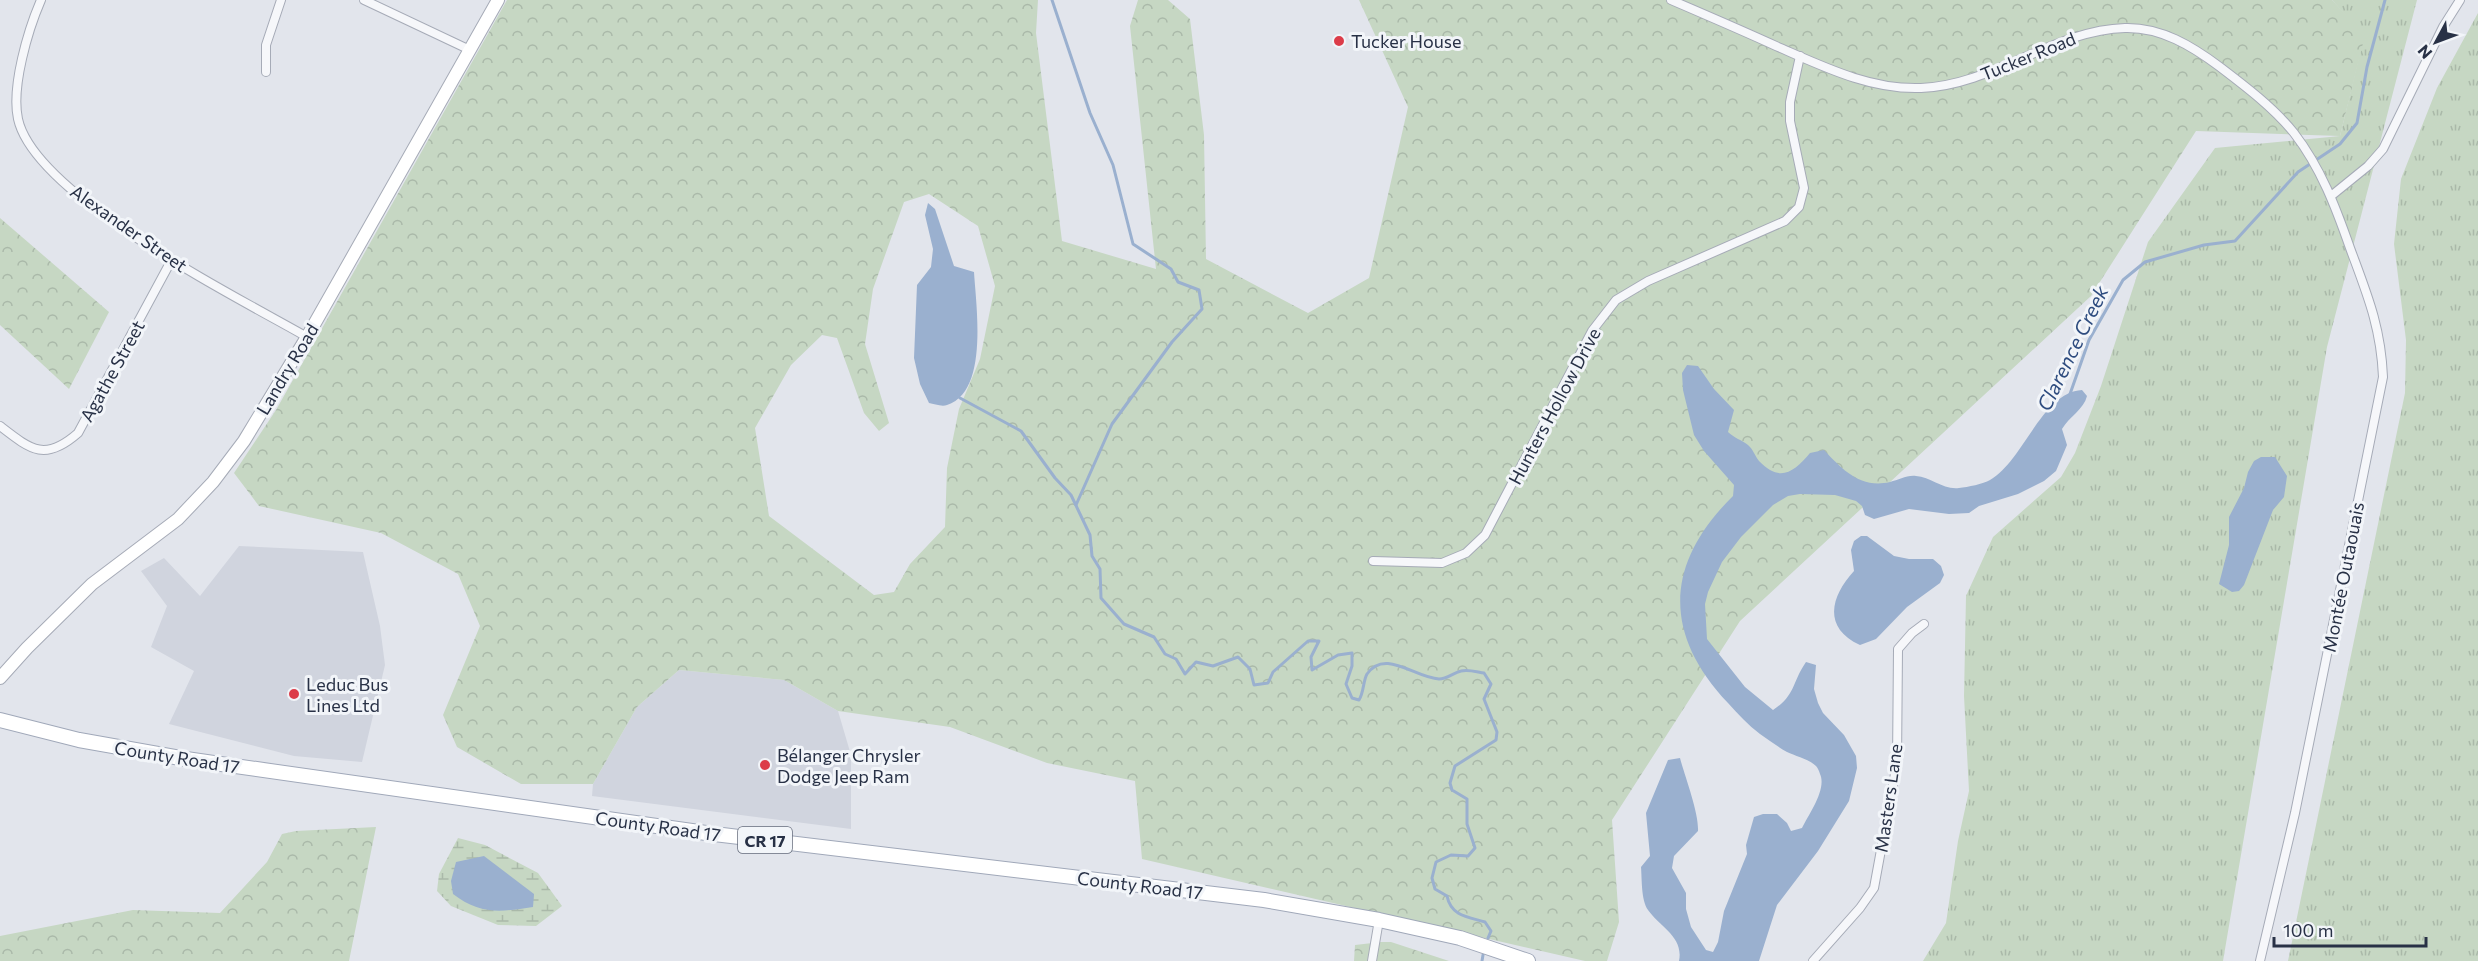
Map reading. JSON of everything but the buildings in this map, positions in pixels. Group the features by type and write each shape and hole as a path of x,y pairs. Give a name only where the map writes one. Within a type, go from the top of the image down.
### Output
{"main road":[{"name":"Landry Road","path":"0,678 92,584 178,519 213,482 244,441 308,337 498,0"},
{"name":"County Road 17","path":"0,720 79,740 186,759 706,833 1264,900 1379,920 1460,938 1528,961"}],"street":[{"name":"Alexander Street","path":"41,0 34,17 14,94 18,121 33,150 88,203 171,261 308,337"},
{"path":"266,72 266,45 281,0"},
{"path":"364,0 470,50"},
{"name":"Tucker Road","path":"1671,0 1847,76 1882,85 1921,88 1956,83 1991,72 2092,31 2127,28 2161,33 2193,47 2246,87 2293,131 2331,196"},
{"path":"2331,196 2368,166 2383,149 2443,27 2460,0"},
{"name":"Hunters Hollow Drive","path":"1372,561 1442,563 1466,553 1485,535 1592,331 1616,300 1648,281 1785,221 1799,207 1804,188 1790,121 1790,102 1800,56"},
{"name":"Montée Outaouais","path":"2260,961 2295,813 2383,376 2381,345 2375,315 2331,196"},
{"name":"Agathe Street","path":"0,426 21,442 41,451 62,447 78,433 171,261"},
{"name":"Masters Lane","path":"1813,961 1860,908 1874,888 1897,763 1898,649 1912,633 1924,624"},
{"path":"1372,961 1379,920"}],"shaded area":[{"path":"239,546 363,552 380,626 385,665 362,762 294,756 169,724 194,671 151,647 167,606 141,571 164,558 200,596"},
{"path":"679,670 784,680 838,711 851,755 851,829 592,796 593,784 637,707"}],"green space":[{"path":"507,0 1038,0 1036,33 1062,241 1156,269 1130,26 1138,0 1168,0 1190,19 1204,135 1206,259 1308,313 1369,278 1408,107 1359,0 2332,0 2365,35 2340,136 2196,131 2091,296 1740,621 1612,820 1619,922 1607,961 1585,961 1142,859 1135,781 1047,763 950,727 838,711 784,680 679,670 637,707 593,784 521,784 457,747 443,715 480,626 458,574 381,533 259,506 234,473 276,410","holes":["929,194 978,226 995,286 980,359 959,409 947,468 945,527 910,564 894,592 874,595 769,516 755,428 791,365 822,335 837,338 864,413 879,431 889,423 865,344 873,289 904,202"]},
{"path":"2332,0 2417,0 2327,347 2223,961 1923,961 1946,923 1958,841 1969,791 1964,696 1966,596 1993,537 2061,477 2075,453 2101,386 2148,242 2215,148 2340,136 2364,36"},
{"path":"2478,13 2478,961 2288,961 2405,393 2406,340 2394,244 2401,179 2437,88"},
{"path":"0,218 109,312 69,389 0,325"},
{"path":"376,827 349,961 0,961 0,936 133,910 220,913 267,862 282,834 296,831"},
{"path":"458,838 485,845 538,873 562,906 536,926 498,925 451,906 437,891 439,874"},
{"path":"1391,942 1449,961 1354,961 1355,945"}],"water":[{"path":"928,203 935,209 954,266 974,272 977,326 975,366 969,384 960,397 945,406 929,403 920,384 914,358 917,285 931,267 933,249 925,215"},
{"path":"1687,365 1698,366 1714,389 1734,410 1728,432 1748,445 1767,468 1774,472 1786,472 1792,470 1810,453 1824,450 1852,476 1870,483 1890,482 1912,476 1959,488 1990,480 2013,458 2044,414 2056,402 2068,394 2082,390 2087,396 2083,405 2062,429 2067,445 2056,471 2044,481 2018,494 1979,506 1969,513 1949,514 1909,509 1874,519 1865,515 1862,506 1856,501 1835,495 1788,496 1773,505 1741,537 1722,562 1705,604 1707,639 1745,687 1773,710 1786,699 1806,662 1816,665 1814,689 1818,703 1823,713 1844,735 1856,756 1857,768 1849,801 1818,851 1777,905 1759,961 1679,961 1680,953 1675,939 1648,910 1642,889 1641,867 1650,856 1646,813 1668,760 1680,758 1698,823 1698,831 1674,856 1672,868 1686,893 1686,909 1691,927 1706,950 1713,952 1718,942 1724,911 1747,854 1746,845 1754,817 1763,814 1777,814 1787,823 1791,831 1802,828 1819,794 1822,780 1816,766 1787,752 1747,723 1706,677 1691,651 1683,624 1680,598 1684,572 1694,547 1711,521 1733,496 1734,485 1704,451 1694,435 1683,390 1682,373"},
{"path":"2261,457 2275,457 2287,476 2284,497 2273,510 2244,585 2239,591 2232,592 2219,584 2229,545 2229,517 2244,488 2248,472 2254,461"},
{"path":"1861,536 1867,536 1894,556 1909,559 1933,559 1941,566 1944,575 1940,583 1907,607 1876,639 1860,645 1840,630 1834,611 1840,591 1854,571 1851,550 1854,541"},
{"path":"484,856 534,894 533,907 501,911 482,909 472,906 453,894 451,881 456,862"}],"waterway":[{"path":"1052,0 1090,113 1113,165 1133,244 1171,269 1178,282 1199,290 1202,309 1172,342 1112,424 1076,505"},
{"name":"Clarence Creek","path":"2070,394 2089,340 2123,280 2145,262 2204,245 2235,241 2298,172 2340,144 2357,123 2367,67 2385,0"},
{"path":"960,398 1021,431 1055,478 1071,495 1090,535 1092,556 1100,569 1101,598 1124,624 1154,637 1165,654 1176,659 1185,674 1196,662 1213,666 1238,657 1250,669 1254,685 1268,683 1273,672 1308,641 1319,641 1311,657 1312,670 1338,655 1352,653 1352,666 1346,684 1352,698 1359,700 1367,674 1374,667 1382,664 1401,666 1439,679 1464,670 1484,673 1491,684 1484,699 1497,732 1496,740 1455,766 1450,783 1452,790 1467,799 1467,824 1475,848 1468,856 1451,855 1436,862 1432,878 1435,889 1447,896 1456,912 1485,922 1491,931 1488,938"},
{"path":"1482,961 1483,955"}],"place":[{"name":"Tucker House","path":"1339,41"},
{"name":"Leduc Bus Lines Ltd","path":"294,694"},
{"name":"Bélanger Chrysler Dodge Jeep Ram","path":"765,765"}]}
